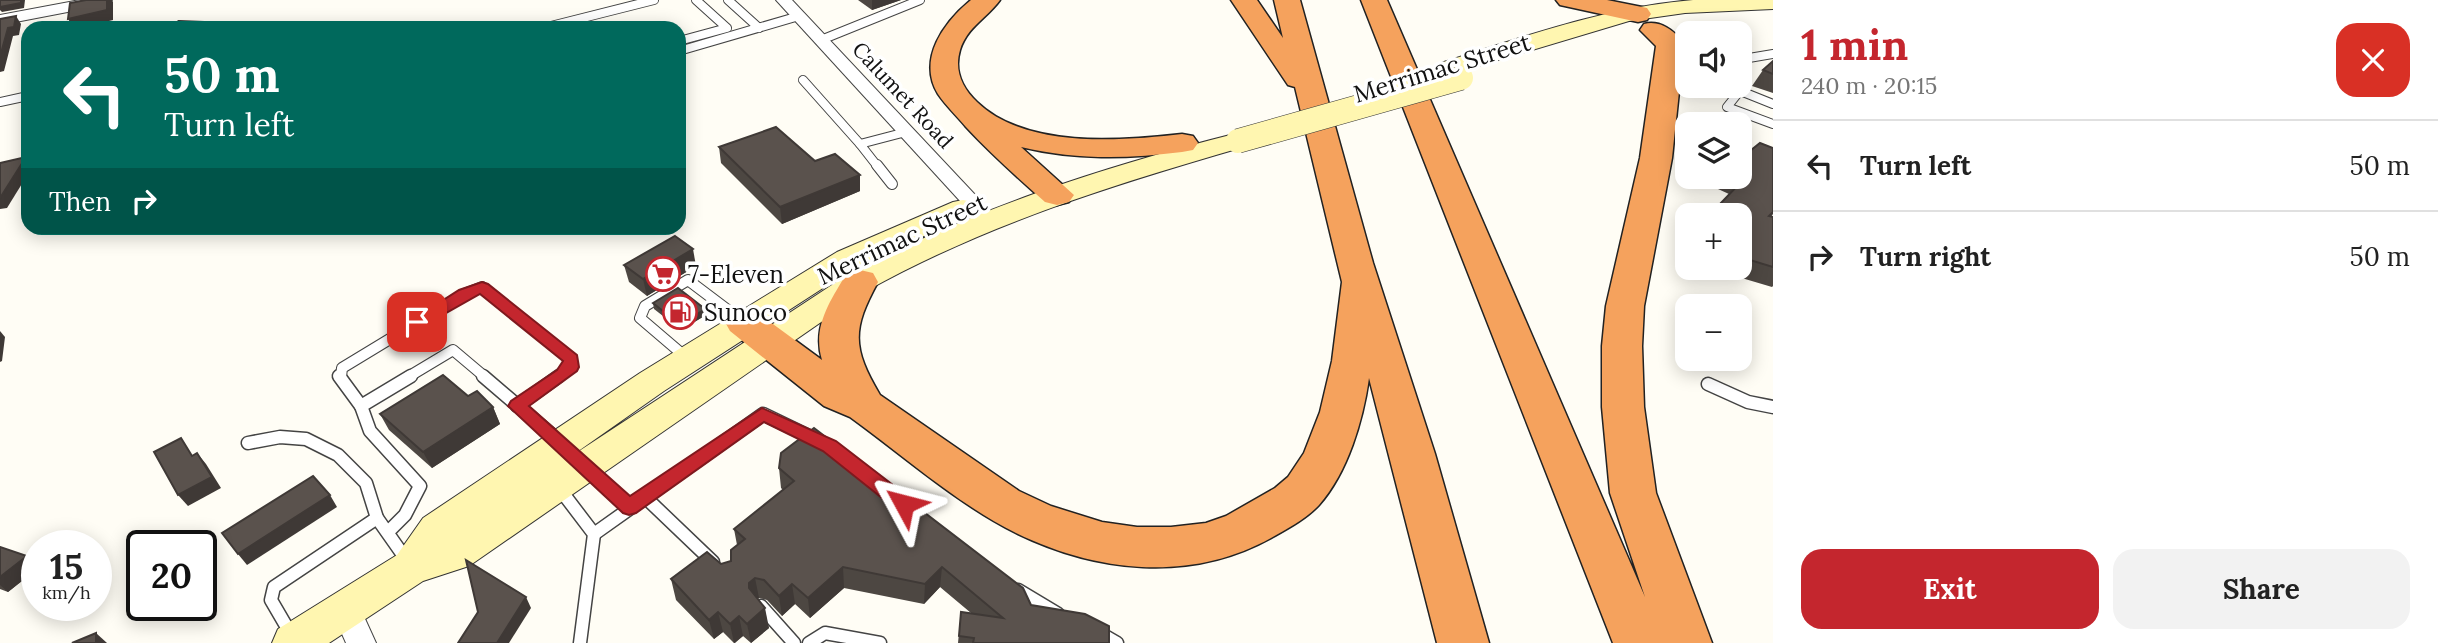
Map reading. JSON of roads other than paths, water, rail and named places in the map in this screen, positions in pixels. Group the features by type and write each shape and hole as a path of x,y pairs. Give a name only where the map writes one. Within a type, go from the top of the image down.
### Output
{"highway":[{"path":"987,0 962,22 950,39 945,56 948,87 1000,145 1049,188"},
{"path":"1244,0 1312,98"},
{"path":"1287,0 1361,281 1413,454 1463,643"},
{"path":"1374,0 1639,643"},
{"path":"1569,0 1647,14 1670,44 1656,158 1625,306 1622,346 1623,407 1633,493 1685,643"},
{"path":"972,114 1014,134 1069,146 1136,148 1182,143"},
{"path":"757,332 839,395 865,406 1003,504 1057,532 1090,542 1167,549 1248,531 1287,505 1307,487 1329,445 1349,392 1361,281"},
{"path":"859,282 844,307 836,334 837,350 843,366 865,406"}],"main road":[{"path":"1647,14 1773,3"},
{"path":"1647,14 1773,14"},
{"name":"Merrimac Street","path":"1049,188 1453,73 1647,14"},
{"name":"Merrimac Street","path":"559,465 757,332 847,259 1182,143 1234,135"},
{"name":"Merrimac Street","path":"293,642 354,626 411,567 455,554 688,359 757,332 859,282 981,212"}],"street":[{"path":"0,20 104,0"},
{"name":"Calumet Road","path":"784,0 981,212"}],"lane":[{"path":"571,21 654,0"},
{"path":"686,39 727,28 696,0"},
{"path":"728,0 759,28"},
{"path":"821,40 920,0"},
{"path":"686,49 799,16"},
{"path":"1752,58 1773,54"},
{"path":"803,80 892,184"},
{"path":"1752,97 1773,104"},
{"path":"0,102 21,98"},
{"path":"1734,98 1727,107 1773,124"},
{"path":"860,144 906,132"},
{"path":"688,359 640,318 645,306 688,280 757,332"},
{"path":"388,533 405,515 420,486 370,431 361,406 339,375 342,368 464,294 482,287 571,359 571,367 562,375 517,406"},
{"path":"361,406 453,350 517,406 559,465 567,495 594,534 580,643"},
{"path":"1709,384 1748,402 1773,407"},
{"path":"594,534 762,414 830,446"},
{"path":"248,443 280,437 306,439 338,455 366,483 377,518 411,567"},
{"path":"559,465 629,507"},
{"path":"645,497 728,576"},
{"path":"293,642 271,600 274,587 377,518"},
{"path":"1007,582 1029,598 1117,643"},
{"path":"761,606 794,643"},
{"path":"809,643 825,633 880,643"}],"place":[{"name":"7-Eleven","path":"663,274"},
{"name":"Sunoco","path":"680,312"}]}
